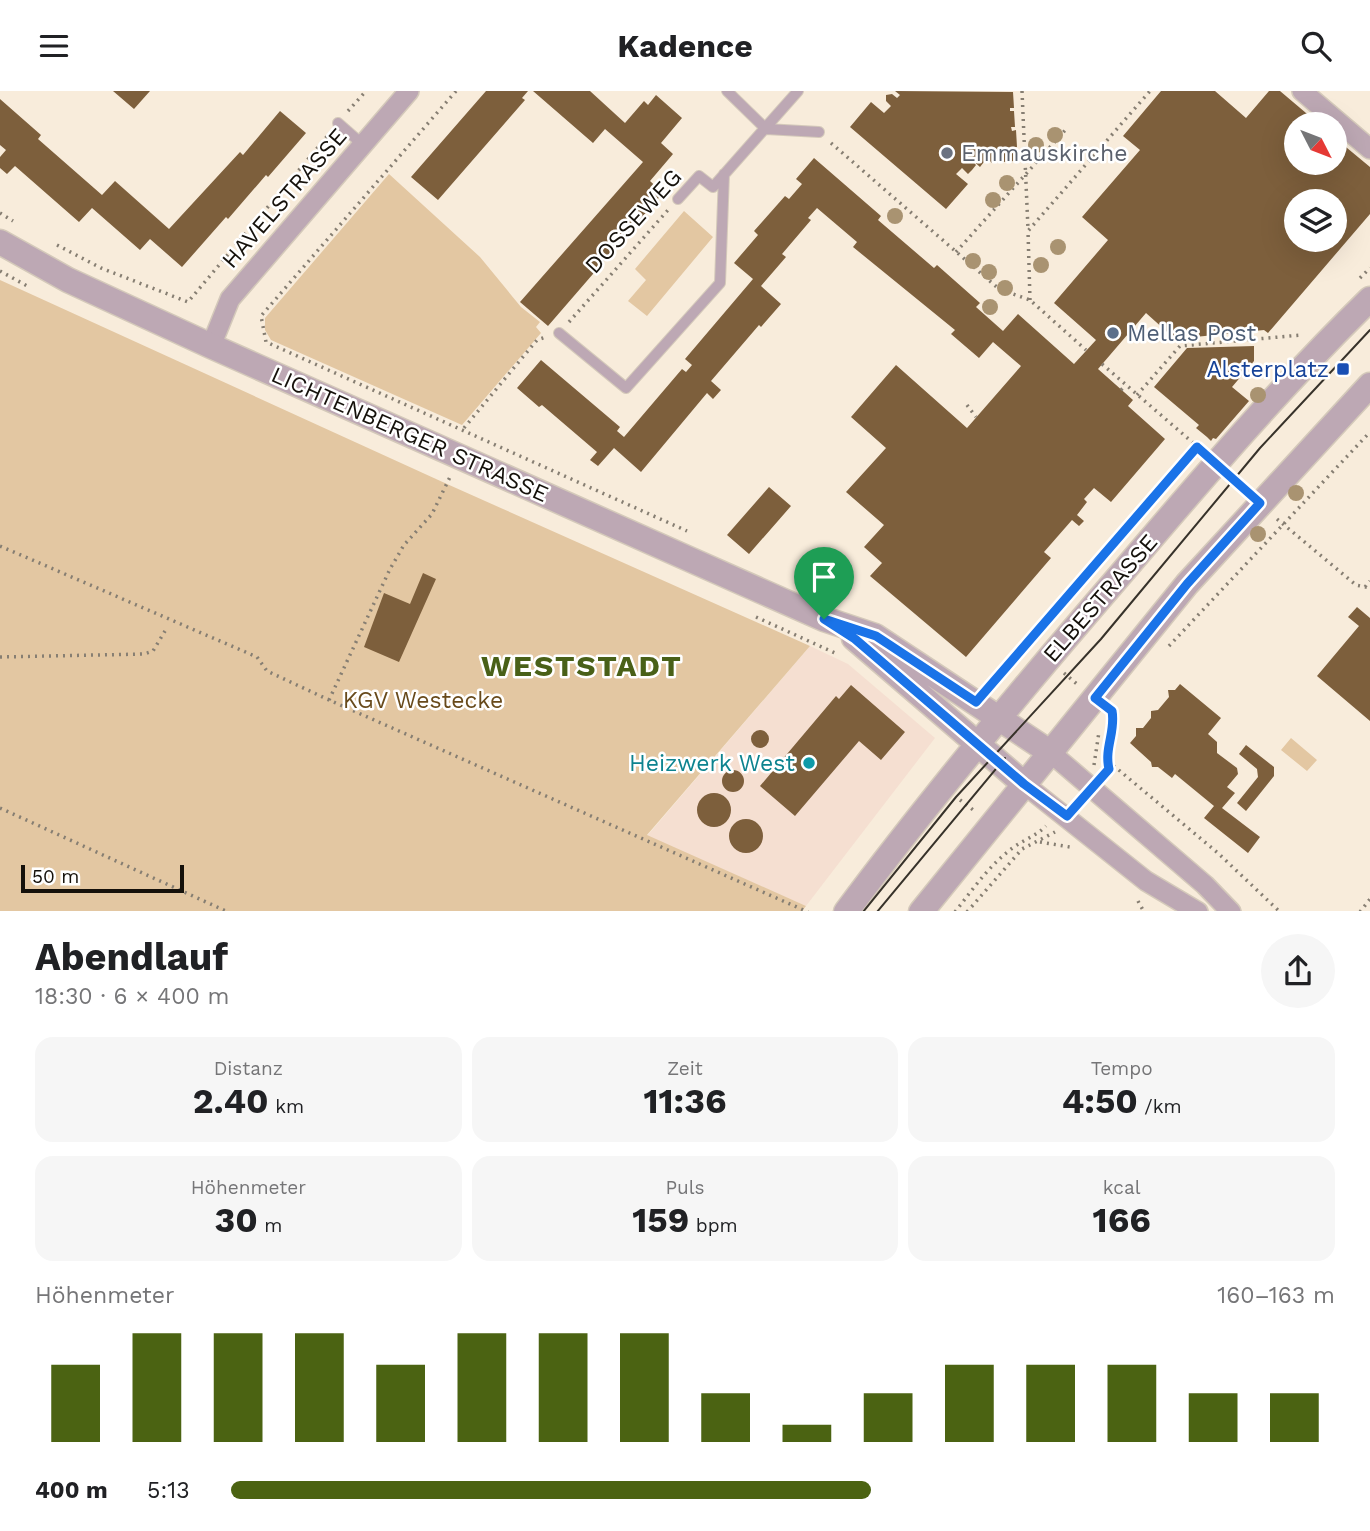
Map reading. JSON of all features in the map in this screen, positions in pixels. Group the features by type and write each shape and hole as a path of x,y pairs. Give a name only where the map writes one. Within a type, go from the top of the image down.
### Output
{"street":[{"name":"HAVELSTRASSE","path":"211,346 230,299 409,91"},
{"path":"1301,91 1370,149"},
{"name":"LICHTENBERGER STRASSE","path":"8,232 68,280 824,619 876,636 1051,753"},
{"name":"ELBESTRASSE","path":"847,911 998,717 1216,464 1330,338 1370,299"},
{"path":"922,911 1051,753 1104,704 1187,584 1370,385"},
{"name":"LICHTENBERGER STRASSE","path":"824,619 855,639 1024,784"},
{"path":"1051,753 1205,885 1230,911"},
{"path":"1024,784 1146,881 1190,910 1205,885"}],"lane":[{"path":"727,91 766,129 819,132"},
{"path":"559,333 626,389 720,283 724,174 798,91"},
{"path":"338,123 362,144"},
{"name":"DOSSEWEG","path":"678,199 699,176 713,187 724,174"}],"path":[{"path":"46,239 101,268 188,302 366,91"},
{"path":"456,91 261,316 266,342 464,428 685,530"},
{"path":"1022,91 1030,300"},
{"path":"1028,231 1150,91"},
{"path":"956,252 1068,127"},
{"path":"819,132 999,289 1030,300 1086,350"},
{"name":"DOSSEWEG","path":"464,428 537,340 559,333 678,199"},
{"path":"0,213 8,232"},
{"path":"1137,395 1180,346 1306,334"},
{"path":"1102,364 1216,464"},
{"path":"1121,390 1126,385"},
{"path":"967,405 976,417"},
{"path":"1165,650 1370,432"},
{"path":"976,702 1197,447"},
{"path":"329,700 390,569 404,545 432,514 459,456"},
{"path":"1260,503 1356,585 1368,587 1370,581"},
{"path":"0,546 257,657 267,671 329,700 806,911"},
{"path":"0,657 144,654 153,651 165,631"},
{"path":"1027,643 1104,704 1115,725 1106,759 1109,769 1091,788"},
{"path":"1106,759 1219,854 1279,911"},
{"path":"0,808 226,911"},
{"path":"968,911 1022,849 1052,835 1067,816"}],"shaded area":[{"name":"Heizwerk West","path":"810,646 848,664 935,738 806,906 647,836"}],"green space":[{"path":"389,174 480,257 521,307 540,322 536,327 541,333 462,425 271,340 265,330 265,318"},
{"path":"684,211 713,237 647,316 628,301 646,280 635,269"},
{"name":"KGV Westecke","path":"0,280 810,646 647,835 806,906 802,911 0,911"},
{"path":"1291,738 1317,760 1307,771 1281,750"}],"building":[{"path":"113,91 150,91 134,109"},
{"path":"486,91 528,91 522,98 525,100 438,200 411,177"},
{"path":"533,91 590,91 625,123 644,101 648,105 656,95 682,118 661,143 673,154 650,181 663,193 548,326 520,302 643,162 605,129 593,143"},
{"name":"Emmauskirche","path":"895,91 1013,92 1014,108 1010,108 1010,111 1014,111 1015,127 1011,127 1012,131 1016,130 1014,161 992,163 987,158 980,167 970,158 976,165 972,170 968,174 962,168 956,174 968,184 946,209 850,127 871,102 884,113 891,106 886,101 886,95 892,94 897,98 900,95"},
{"path":"1161,91 1215,91 1246,118 1269,91 1280,91 1305,112 1284,112 1284,175 1348,175 1348,149 1370,167 1370,214 1347,241 1347,189 1284,189 1284,252 1337,252 1268,333 1264,330 1175,339 1146,313 1098,369 1133,400 1128,406 1165,439 1111,502 1094,488 1084,499 1087,502 1077,515 1084,521 1079,526 1072,520 1044,552 1051,558 966,657 870,576 882,563 864,547 884,525 846,492 886,448 851,417 896,365 967,428 1021,366 993,342 979,358 951,334 955,330 853,247 857,242 817,208 808,218 811,220 782,254 786,257 761,286 781,304 761,327 759,325 711,381 721,390 713,399 707,393 641,472 614,448 598,466 590,460 597,452 542,405 539,407 517,388 541,360 620,427 617,431 624,437 682,369 686,372 692,365 685,359 753,279 734,263 758,235 754,231 785,196 789,199 802,184 796,179 814,158 881,216 878,220 934,268 937,265 980,303 976,307 1003,331 1018,314 1074,364 1096,340 1054,303 1108,240 1082,217 1140,150 1123,136"},
{"path":"0,99 41,135 38,139 102,195 115,181 169,229 240,152 243,155 280,111 306,133 182,267 150,239 140,250 92,208 79,222 15,166 7,174 0,168 0,157 6,150 0,145"},
{"path":"1254,346 1254,361 1232,387 1249,401 1216,439 1211,441 1196,428 1199,425 1154,387 1187,348"},
{"path":"769,487 791,506 749,554 727,535"},
{"path":"423,573 436,579 399,662 364,647 384,593 410,604"},
{"path":"1357,607 1370,618 1370,721 1317,676 1359,626 1348,617"},
{"path":"1180,684 1221,718 1208,734 1217,742 1217,753 1237,768 1238,774 1227,787 1235,793 1222,808 1260,837 1248,853 1204,818 1214,806 1175,774 1172,778 1158,767 1152,767 1151,762 1130,743 1136,736 1136,728 1143,728 1151,718 1151,711 1158,710 1169,697 1168,690 1175,690"},
{"name":"Heizwerk West","path":"851,685 905,732 881,760 859,741 795,816 760,786 836,696 839,699"},
{"path":"756,730 764,730 769,739 767,746 756,748 751,743 751,735"},
{"path":"1246,745 1274,767 1274,776 1246,811 1237,803 1258,777 1257,769 1239,754"},
{"path":"733,770 741,773 744,781 741,789 733,792 725,789 722,781 725,773"},
{"path":"714,793 726,798 731,810 726,822 714,827 702,822 697,810 702,798"},
{"path":"746,819 758,824 763,836 758,848 746,853 734,848 729,836 734,824"}],"tram line":[{"path":"864,911 956,797 1101,639 1260,448 1370,330"},
{"path":"878,911 1005,758"}],"place":[{"name":"Emmauskirche","path":"947,153"},
{"name":"Mellas Post","path":"1113,333"},
{"name":"Alsterplatz","path":"1343,369"},
{"name":"Heizwerk West","path":"809,763"}],"district":[{"name":"WESTSTADT","path":"582,666"}],"route":[{"path":"1197,447 1260,503 1187,584 1095,698 1112,711 1115,725 1108,744 1106,759 1109,769 1067,816 1024,784 855,639 824,619 876,636 976,702 1197,447"}]}
